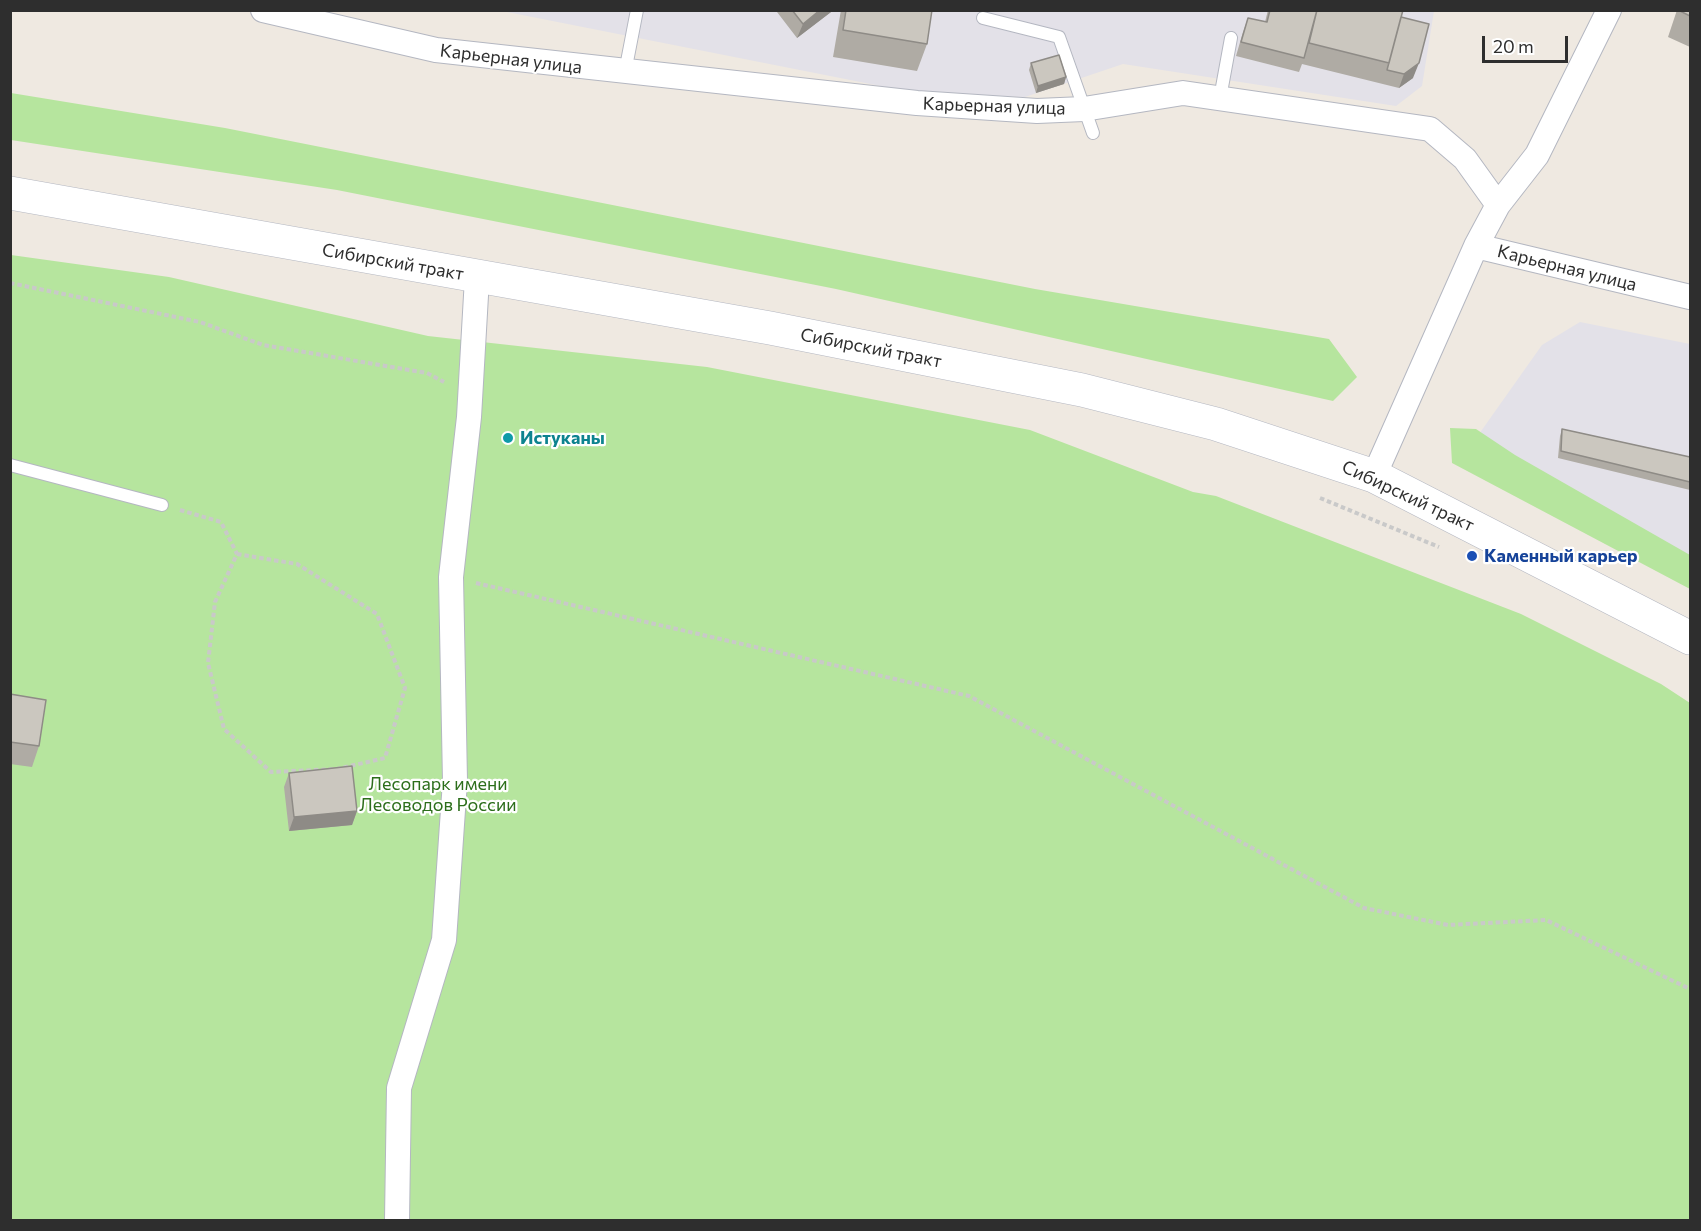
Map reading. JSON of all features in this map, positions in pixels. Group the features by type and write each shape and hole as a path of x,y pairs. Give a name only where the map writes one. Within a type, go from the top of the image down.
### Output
{"main road":[{"name":"Сибирский тракт","path":"10,193 477,278 770,328 1082,390 1216,424 1374,476 1690,638"}],"street":[{"name":"Карьерная улица","path":"263,10 436,50 917,103 1037,111 1084,109 1183,93 1430,129 1466,159 1498,205 1476,246 1690,297"},
{"path":"1498,205 1537,155 1609,10"},
{"path":"1374,476 1476,246"},
{"path":"397,1221 399,1088 444,940 455,781 451,577 469,417 477,278"}],"lane":[{"path":"625,72 637,10"},
{"path":"983,18 1059,38 1093,133"},
{"path":"1220,98 1231,38"},
{"path":"10,465 162,505"}],"path":[{"path":"10,283 200,322 263,345 427,373 457,388 469,417"},
{"path":"1320,498 1442,548"},
{"path":"162,505 220,522 237,554"},
{"path":"237,554 297,564 377,614 405,688 385,758 337,769 272,772 224,729 208,663 215,602 237,554"},
{"path":"451,577 969,696 1364,908 1448,925 1546,920 1690,989"}],"shaded area":[{"path":"502,11 1434,11 1422,86 1396,106 1123,64 1025,97 926,95"},
{"path":"1580,322 1690,344 1690,575 1467,451 1542,345"}],"green space":[{"path":"11,93 225,128 1035,289 1329,339 1357,377 1333,401 836,289 337,190 11,140"},
{"name":"Лесопарк имени Лесоводов России","path":"11,255 169,277 428,336 707,367 1030,430 1193,492 1216,496 1521,614 1661,684 1690,703 1690,1220 11,1220"},
{"path":"1450,428 1476,429 1515,455 1690,555 1690,589 1452,463"}],"building":[{"path":"792,10 820,10 803,24"},
{"path":"846,10 932,10 927,44 843,30"},
{"path":"1270,10 1317,10 1304,58 1241,42 1248,18 1267,22"},
{"path":"1317,10 1403,10 1389,63 1309,43"},
{"path":"1678,10 1690,10 1690,16"},
{"path":"1401,17 1429,24 1419,63 1404,74 1387,70"},
{"path":"1059,55 1066,77 1038,86 1031,63"},
{"path":"1562,429 1690,457 1690,482 1561,451"},
{"path":"10,694 46,700 39,746 10,742"},
{"path":"352,766 357,811 294,817 289,773"}],"place":[{"name":"Истуканы","path":"508,438"},
{"name":"Каменный карьер","path":"1472,556"}]}
